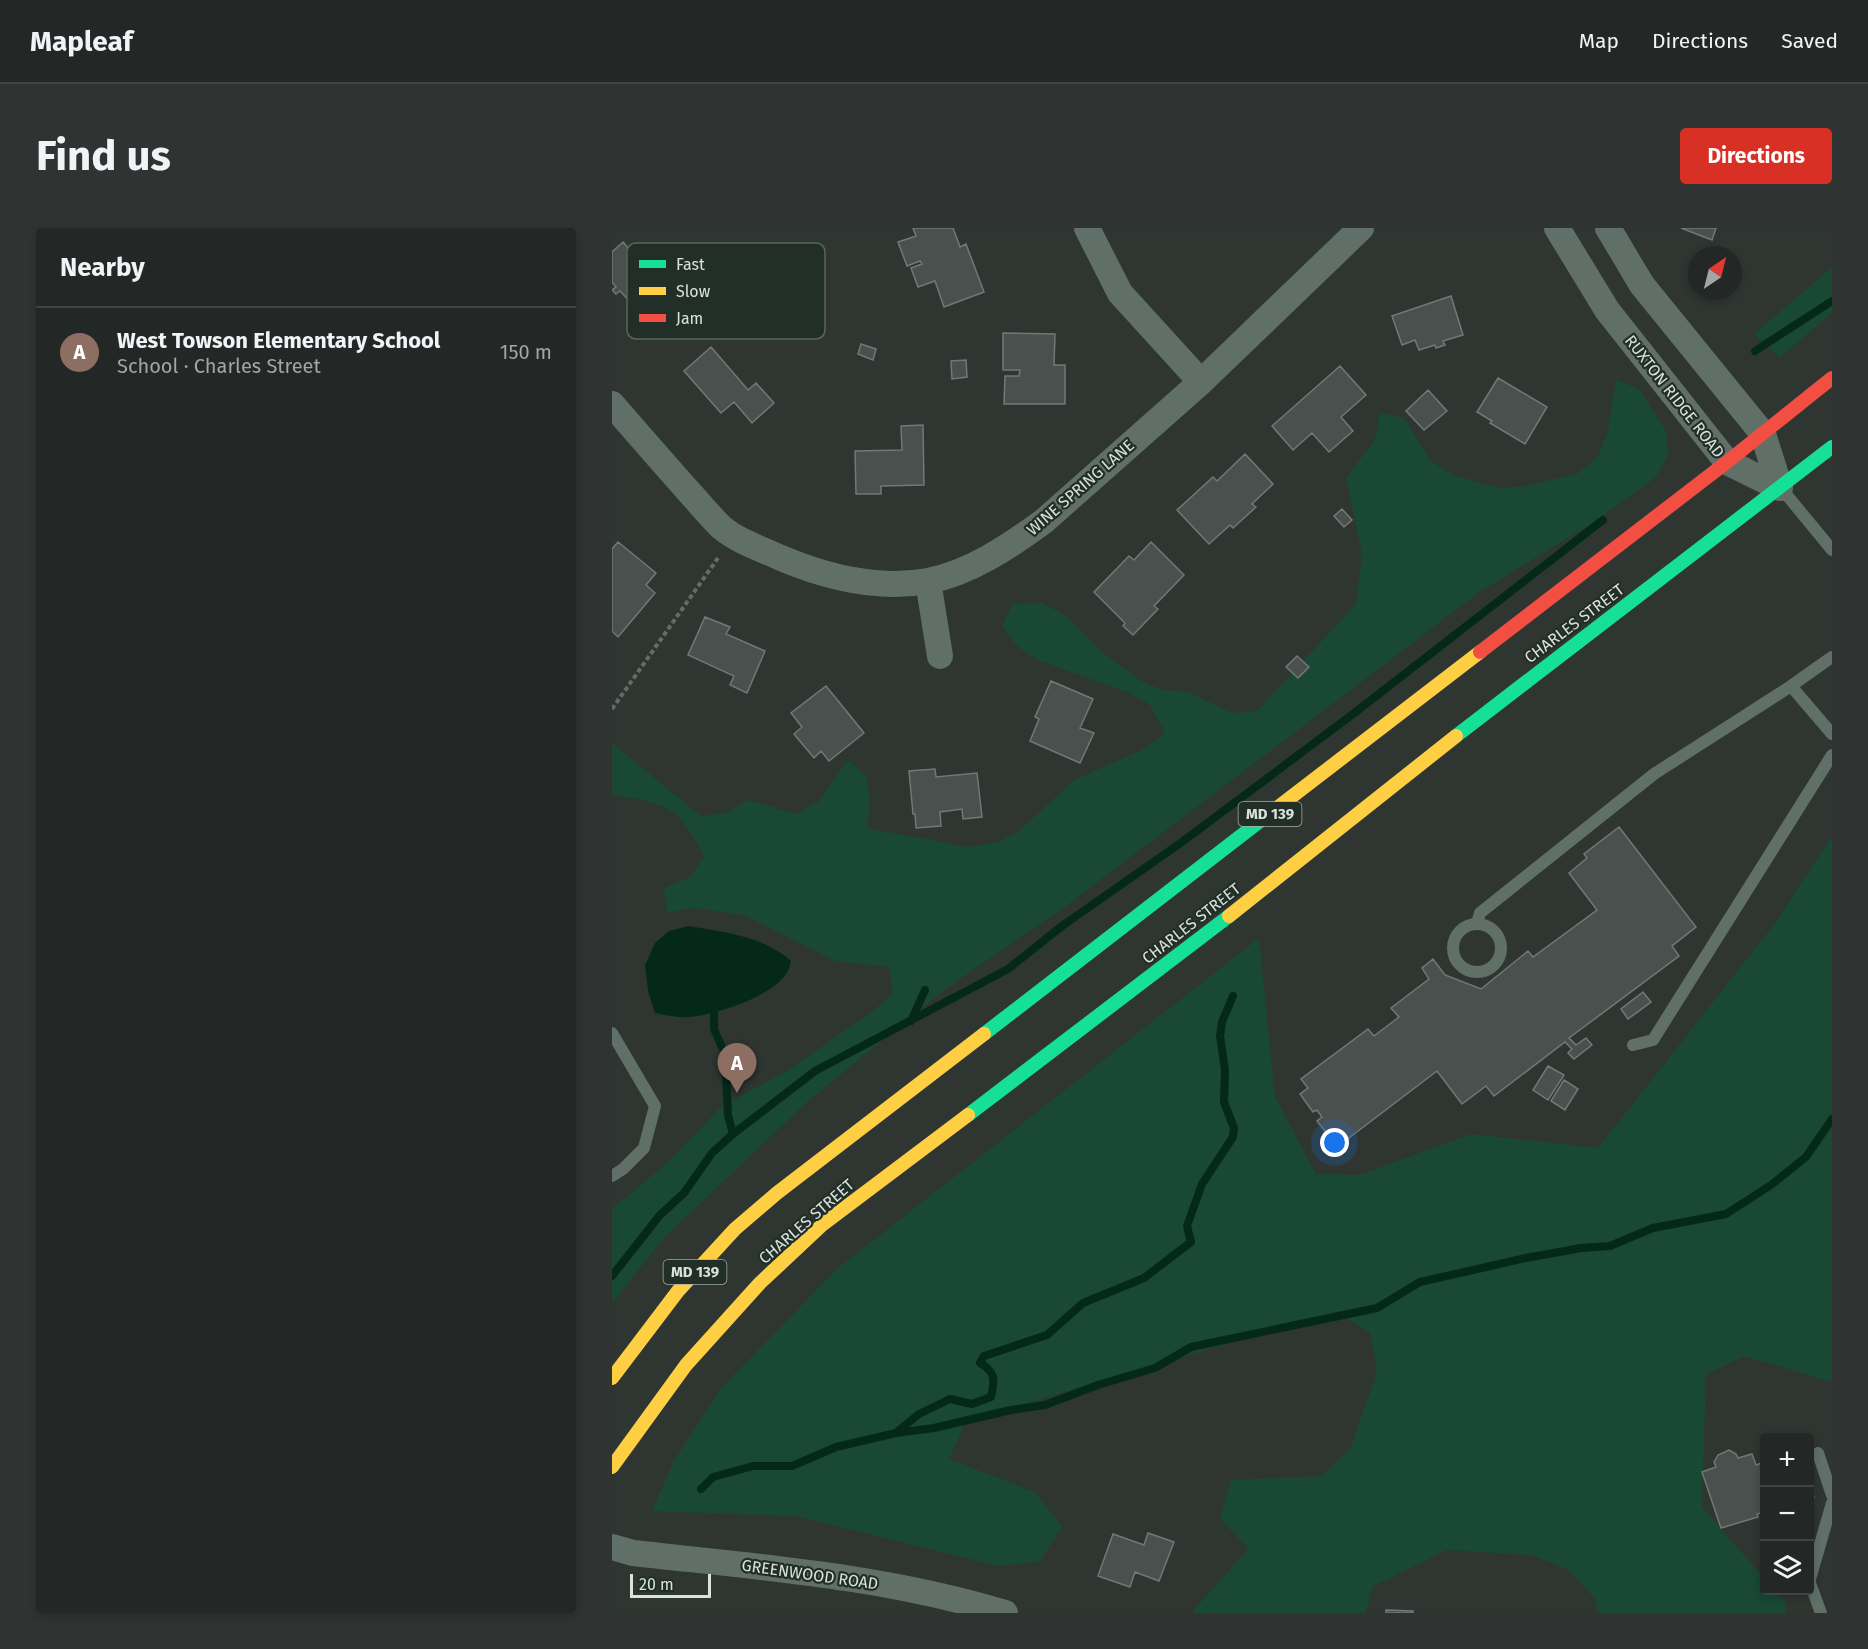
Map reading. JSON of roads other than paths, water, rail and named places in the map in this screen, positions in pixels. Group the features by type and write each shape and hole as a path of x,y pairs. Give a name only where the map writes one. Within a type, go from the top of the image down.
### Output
{"main road":[{"name":"CHARLES STREET","path":"612,1378 670,1301 700,1266 721,1243 777,1193 1727,462 1832,378"},
{"name":"CHARLES STREET","path":"612,1467 686,1365 760,1283 822,1225 1194,943 1524,682 1832,447"}],"street":[{"path":"1087,228 1120,293 1201,382"},
{"name":"WINE SPRING LANE","path":"612,404 722,528 734,535 773,554 828,574 863,581 898,583 928,581 981,561 1026,534 1082,488 1201,382 1361,228"},
{"name":"RUXTON RIDGE ROAD","path":"1557,228 1607,310 1727,462 1780,488"},
{"path":"1608,228 1642,285 1762,434 1780,488"},
{"path":"928,581 940,656"},
{"name":"GREENWOOD ROAD","path":"612,1547 633,1553 840,1576 910,1589 1005,1613"}],"lane":[{"path":"1780,488 1832,550"},
{"path":"1477,923 1480,913 1654,774 1832,657"},
{"path":"1791,686 1832,734"},
{"path":"1633,1045 1653,1040 1832,755"},
{"path":"1477,923 1485,925 1497,934 1501,950 1494,964 1480,971 1465,968 1459,963 1453,949 1457,934 1462,928 1477,923"},
{"path":"612,1033 655,1106 644,1148 623,1169 612,1176"},
{"path":"1818,1453 1832,1494"},
{"path":"1814,1564 1832,1503"},
{"path":"1814,1594 1821,1613"}],"waterway":[{"path":"1755,351 1832,301"},
{"path":"612,1276 660,1215 684,1193 712,1153 815,1071 1008,969 1062,926 1182,842 1353,714 1603,520"},
{"path":"911,1021 925,990"},
{"path":"898,1431 919,1414 950,1399 972,1404 991,1397 993,1377 992,1373 980,1363 984,1356 1047,1335 1083,1303 1144,1278 1191,1242 1187,1226 1202,1184 1233,1137 1234,1128 1224,1102 1225,1070 1220,1036 1222,1022 1233,996"},
{"path":"714,1013 714,1029 725,1054 728,1115 733,1134"},
{"path":"701,1489 713,1477 753,1466 792,1466 836,1447 896,1433 934,1428 1011,1410 1045,1405 1098,1385 1155,1368 1191,1347 1377,1308 1420,1282 1526,1258 1581,1248 1610,1246 1653,1228 1726,1214 1771,1185 1806,1157 1832,1119"}],"place":[{"name":"West Towson Elementary School","path":"737,1093"}]}
